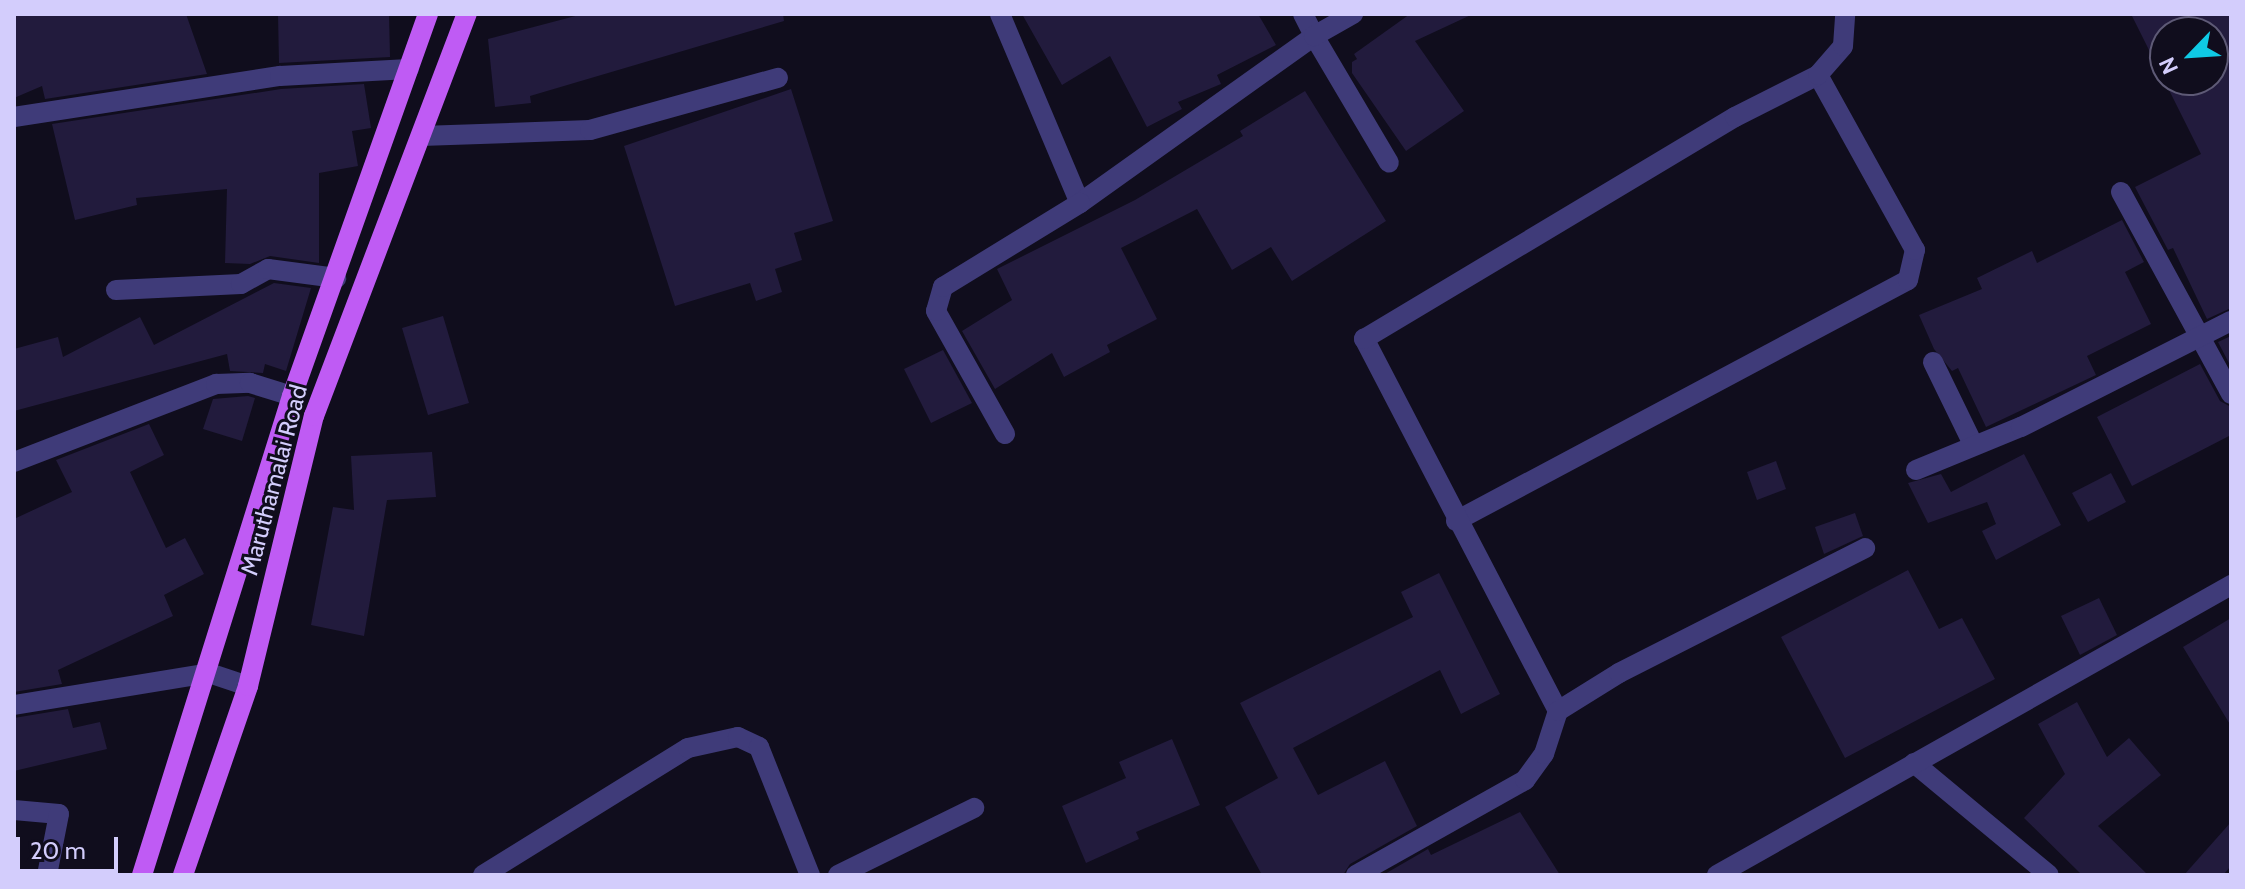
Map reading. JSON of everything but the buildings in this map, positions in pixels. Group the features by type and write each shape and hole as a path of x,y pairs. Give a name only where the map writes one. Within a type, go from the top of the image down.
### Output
{"main road":[{"name":"Maruthamalai Road","path":"142,875 209,673 292,396 428,14"},
{"name":"Maruthamalai Road","path":"183,875 248,686 314,416 467,14"}],"street":[{"path":"1000,14 1080,203"},
{"path":"1303,14 1389,163"},
{"path":"1005,434 936,311 943,287 1080,203 1314,36 1353,14"},
{"path":"1558,711 1456,521 1364,339 1735,117 1818,75 1843,46 1845,14"},
{"path":"14,117 280,76 409,69"},
{"path":"1456,521 1908,280 1915,250 1818,75"},
{"path":"421,136 590,130 778,78"},
{"path":"2121,192 2231,394"},
{"path":"116,290 241,284 268,269 336,278"},
{"path":"1916,470 1973,444 2021,427 2200,333 2231,321"},
{"path":"1933,362 1973,444"},
{"path":"14,462 216,384 250,383 292,396"},
{"path":"1356,875 1525,780 1544,754 1558,711 1619,673 1865,548"},
{"path":"1717,875 2231,585"},
{"path":"14,705 209,673 248,686"},
{"path":"483,875 688,748 738,737 759,747 810,875"},
{"path":"1914,763 2049,875"},
{"path":"838,875 974,808"},
{"path":"14,810 59,814 47,875"}]}
